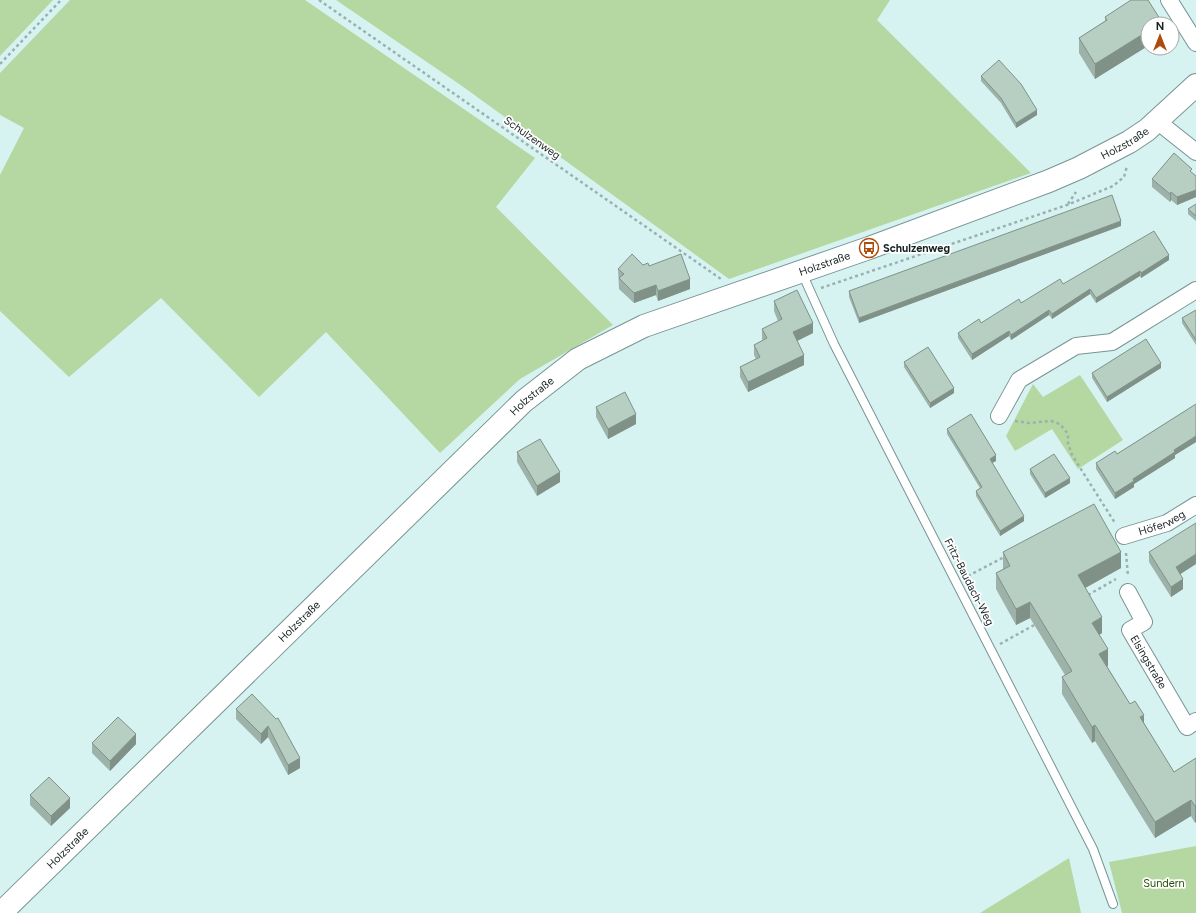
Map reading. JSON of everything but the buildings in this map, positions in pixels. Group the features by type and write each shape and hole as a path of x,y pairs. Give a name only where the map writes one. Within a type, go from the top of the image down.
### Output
{"street":[{"path":"1169,0 1196,43"},
{"name":"Holzstraße","path":"1,913 524,400 578,359 644,326 730,296 805,278 1049,181 1129,142 1157,121 1196,85"},
{"path":"1157,121 1196,152"},
{"path":"999,416 1019,380 1076,346 1112,342 1196,290"},
{"name":"Höferweg","path":"1124,536 1167,523 1196,505"},
{"name":"Elsingstraße","path":"1128,592 1144,622 1130,630 1187,727 1196,721"}],"lane":[{"name":"Fritz-Baudach-Weg","path":"805,278 834,344 1093,849 1113,904"}],"path":[{"path":"0,64 61,0"},
{"name":"Schulzenweg","path":"319,0 720,278 730,296"},
{"path":"805,278 824,288 1067,205 1113,186 1124,177 1129,160 1129,142"},
{"path":"999,416 1029,423 1051,421 1060,424 1068,434 1068,443 1072,455 1124,536 1128,572 1128,592"},
{"path":"956,581 1013,552"},
{"path":"1087,596 1128,572"},
{"path":"991,649 1039,622"}],"green space":[{"path":"0,0 53,0 0,56"},
{"path":"70,0 305,0 535,158 496,207 613,325 520,379 440,453 326,332 259,397 161,298 69,377 0,311 0,175 24,128 0,115 0,73"},
{"path":"336,0 890,0 877,20 1031,173 729,279 462,86"},
{"path":"1080,375 1123,440 1078,469 1052,429 1015,451 1006,436 1033,384 1043,397"},
{"name":"Sundern","path":"1196,846 1196,913 1122,913 1109,862"},
{"path":"1069,858 1081,913 980,913"}],"place":[{"name":"Schulzenweg","path":"869,248"}]}
